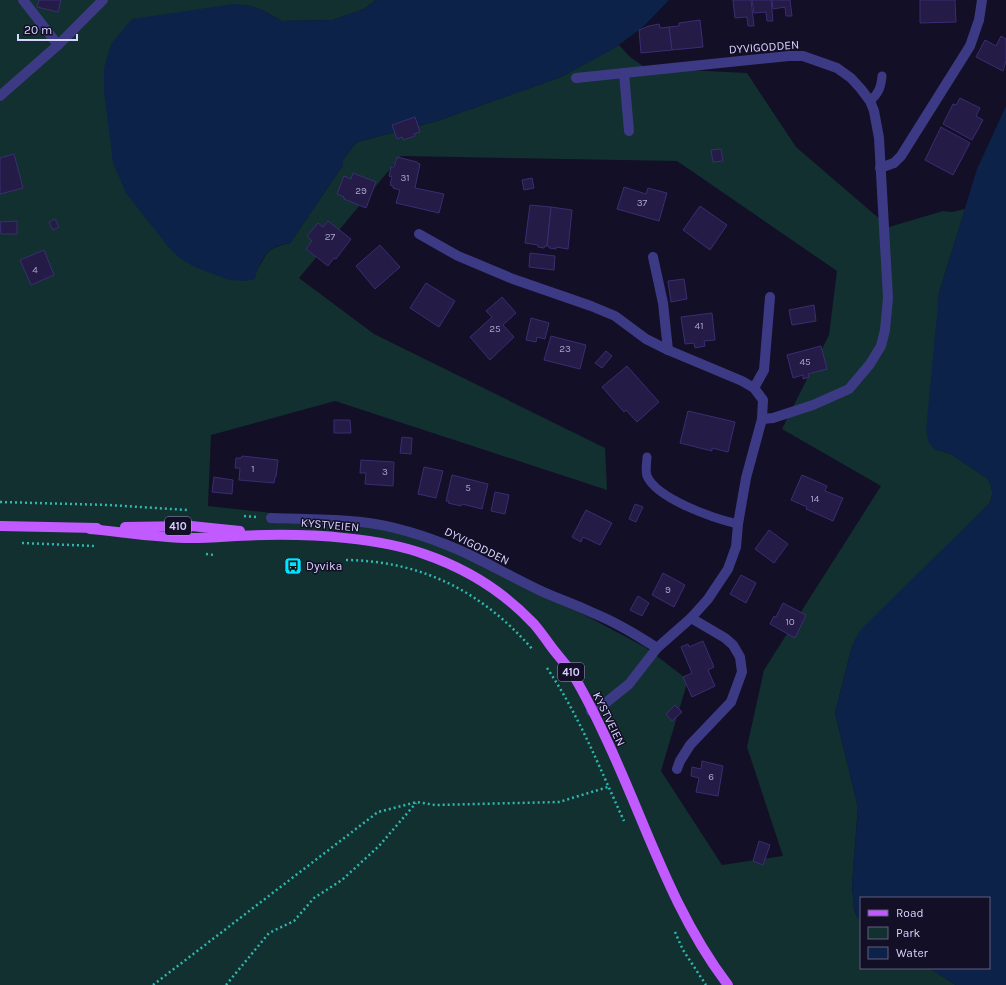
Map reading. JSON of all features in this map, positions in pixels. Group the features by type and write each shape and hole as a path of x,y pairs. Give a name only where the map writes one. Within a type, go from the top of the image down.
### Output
{"main road":[{"name":"KYSTVEIEN","path":"0,526 90,529 191,526 266,535 340,538 388,544 423,553 469,573 502,595 535,625 572,673 602,732 679,906 696,939 728,985"}],"street":[{"path":"23,0 58,45"},
{"path":"0,96 58,45 103,0"},
{"path":"880,168 894,163 901,156 970,46 979,20 982,0"},
{"name":"DYVIGODDEN","path":"576,78 789,56 803,56 837,68 851,78 862,89 870,101 874,111 879,138 888,298 885,330 881,346 870,364 849,389 813,405 773,418 762,419"},
{"path":"624,73 630,131"},
{"path":"419,234 465,259 513,279 591,306 615,316 646,339 668,350 742,381 754,388 763,400 762,419 746,478 738,524 736,547 728,569 708,599 691,618 657,648 629,684 604,705 591,711"},
{"path":"653,257 663,303 668,350"},
{"path":"754,388 764,370 770,297"},
{"name":"DYVIGODDEN","path":"271,518 351,521 384,526 420,535 480,559 538,590 595,613 635,633 657,648"},
{"path":"677,769 690,745 731,702 742,672 740,657 733,645 725,638 691,618"}],"lane":[{"path":"870,101 877,95 881,88 882,76"},
{"path":"647,457 647,476 652,484 662,492 691,508 726,522 738,524"}],"path":[{"path":"0,502 109,505 181,509"},
{"path":"346,560 369,560 388,563 416,570 447,582 474,596 500,616 523,638 536,654"},
{"path":"545,665 558,684 573,712 624,821"},
{"path":"152,985 378,812 417,802 435,805 559,802 608,787"},
{"path":"226,985 269,933 294,921 314,898 342,880 379,846 417,802"},
{"path":"672,927 683,950 706,985"}],"green space":[{"path":"0,0 376,0 364,9 333,20 282,21 262,10 247,5 257,270 269,251 276,247 290,243 343,165 343,159 357,142 437,121 561,77 619,45 630,57 646,68 747,73 796,147 889,227 943,211 952,212 965,209 939,293 934,449 951,454 988,479 992,489 991,499 988,505 860,631 852,646 835,713 858,807 852,885 854,909 857,917 860,919 860,969 931,969 956,985 0,985","holes":["401,156 677,161 837,271 829,335 782,429 881,486 764,670 747,747 783,856 722,865 661,771 688,680 645,647 505,573 407,528 208,506 211,435 335,401 607,490 605,448 374,334 299,278"]}],"water":[{"path":"376,0 669,0 644,26 615,48 561,77 437,121 357,142 343,159 343,165 290,243 271,249 264,256 257,270 255,279 246,281 229,280 195,267 181,259 170,249 126,193 113,163 104,91 104,68 111,44 132,19 234,4 247,5 262,10 282,21 333,20 364,9"},
{"path":"1006,106 1006,985 956,985 931,969 990,969 990,897 860,897 860,919 857,917 854,908 852,885 858,807 835,713 852,646 860,630 988,505 991,499 992,489 988,479 951,454 934,449 929,443 926,431 939,293 977,169"}],"building":[{"path":"39,0 61,0 58,12 37,7"},
{"path":"733,0 751,0 754,26 748,26 747,17 735,18"},
{"path":"752,0 771,0 773,21 767,21 766,12 754,13"},
{"path":"772,0 790,0 792,16 786,16 785,7 773,9"},
{"path":"920,0 955,0 956,22 920,23"},
{"path":"700,20 703,47 672,50 669,27 679,26 679,23"},
{"path":"659,24 660,28 669,27 672,50 641,53 639,30"},
{"path":"1001,36 1006,39 1006,61 1003,71 976,57 985,40 996,46"},
{"path":"960,98 980,108 976,116 983,120 972,140 943,124 953,104 956,105"},
{"path":"415,117 420,132 414,134 415,136 403,140 402,137 397,139 392,125"},
{"path":"941,127 970,143 953,175 925,160"},
{"path":"721,149 723,161 713,162 711,150"},
{"path":"14,154 23,188 0,194 0,158"},
{"path":"397,157 420,164 415,188 444,194 439,213 396,203 400,190 393,188 393,186 390,185 392,177 389,176 391,167 394,167"},
{"path":"353,173 376,182 366,208 344,199 344,197 337,194 344,176 351,179"},
{"path":"532,178 534,188 524,190 522,180"},
{"path":"624,187 646,194 648,188 667,193 659,221 617,209"},
{"path":"530,205 551,207 547,246 544,248 538,247 538,245 525,243"},
{"path":"700,206 727,225 710,250 683,230"},
{"path":"551,207 572,210 568,249 556,247 556,249 549,248 549,246 547,246"},
{"path":"55,219 59,227 53,230 49,222"},
{"path":"17,221 17,234 1,234 0,222"},
{"path":"328,221 351,239 336,259 334,258 328,266 306,249 312,241 307,236 318,223 323,227"},
{"path":"380,245 400,267 375,289 356,266"},
{"path":"44,250 54,275 31,285 20,260"},
{"path":"530,253 555,256 554,270 529,267"},
{"path":"684,279 687,299 671,302 668,281"},
{"path":"426,283 455,301 439,327 410,308"},
{"path":"502,297 516,313 503,325 514,337 490,360 470,337 492,317 486,311"},
{"path":"814,305 816,321 792,325 789,310"},
{"path":"712,313 715,340 704,341 705,346 695,348 694,343 685,344 681,317"},
{"path":"531,318 549,323 545,339 537,337 536,342 526,340"},
{"path":"551,336 586,345 580,369 544,360"},
{"path":"821,346 827,369 808,374 809,377 803,379 803,375 793,378 787,355"},
{"path":"606,351 612,356 602,368 595,363"},
{"path":"627,366 659,402 637,422 626,410 624,412 602,387"},
{"path":"688,411 735,422 728,452 712,448 712,451 680,443"},
{"path":"334,420 350,420 351,433 334,433"},
{"path":"402,437 412,438 411,454 400,453"},
{"path":"242,456 278,460 274,483 239,480 240,468 235,468 236,458 241,458"},
{"path":"361,460 394,462 393,486 365,484 366,473 360,473"},
{"path":"424,467 443,471 436,498 418,494"},
{"path":"452,475 488,484 482,509 462,504 461,506 448,503 449,501 446,501"},
{"path":"802,475 827,486 825,491 843,498 833,521 806,509 807,507 791,500"},
{"path":"214,477 233,480 232,494 212,492"},
{"path":"495,492 509,495 505,514 491,511"},
{"path":"635,504 643,507 636,522 629,519"},
{"path":"586,510 612,523 600,545 583,537 581,542 572,537"},
{"path":"769,530 788,544 774,563 755,549"},
{"path":"663,573 685,585 674,607 652,595"},
{"path":"741,575 756,583 746,603 730,594"},
{"path":"638,596 649,603 642,616 630,610"},
{"path":"783,603 806,615 795,638 770,624 774,616 776,617"},
{"path":"703,641 714,667 708,670 715,686 692,697 683,677 692,673 681,647 688,644 689,647"},
{"path":"675,705 682,712 672,721 666,714"},
{"path":"702,761 723,766 718,796 696,792 699,778 691,776 692,767 701,769"},
{"path":"759,841 770,845 763,865 753,861"}],"place":[{"name":"Dyvika","path":"293,566"}]}
